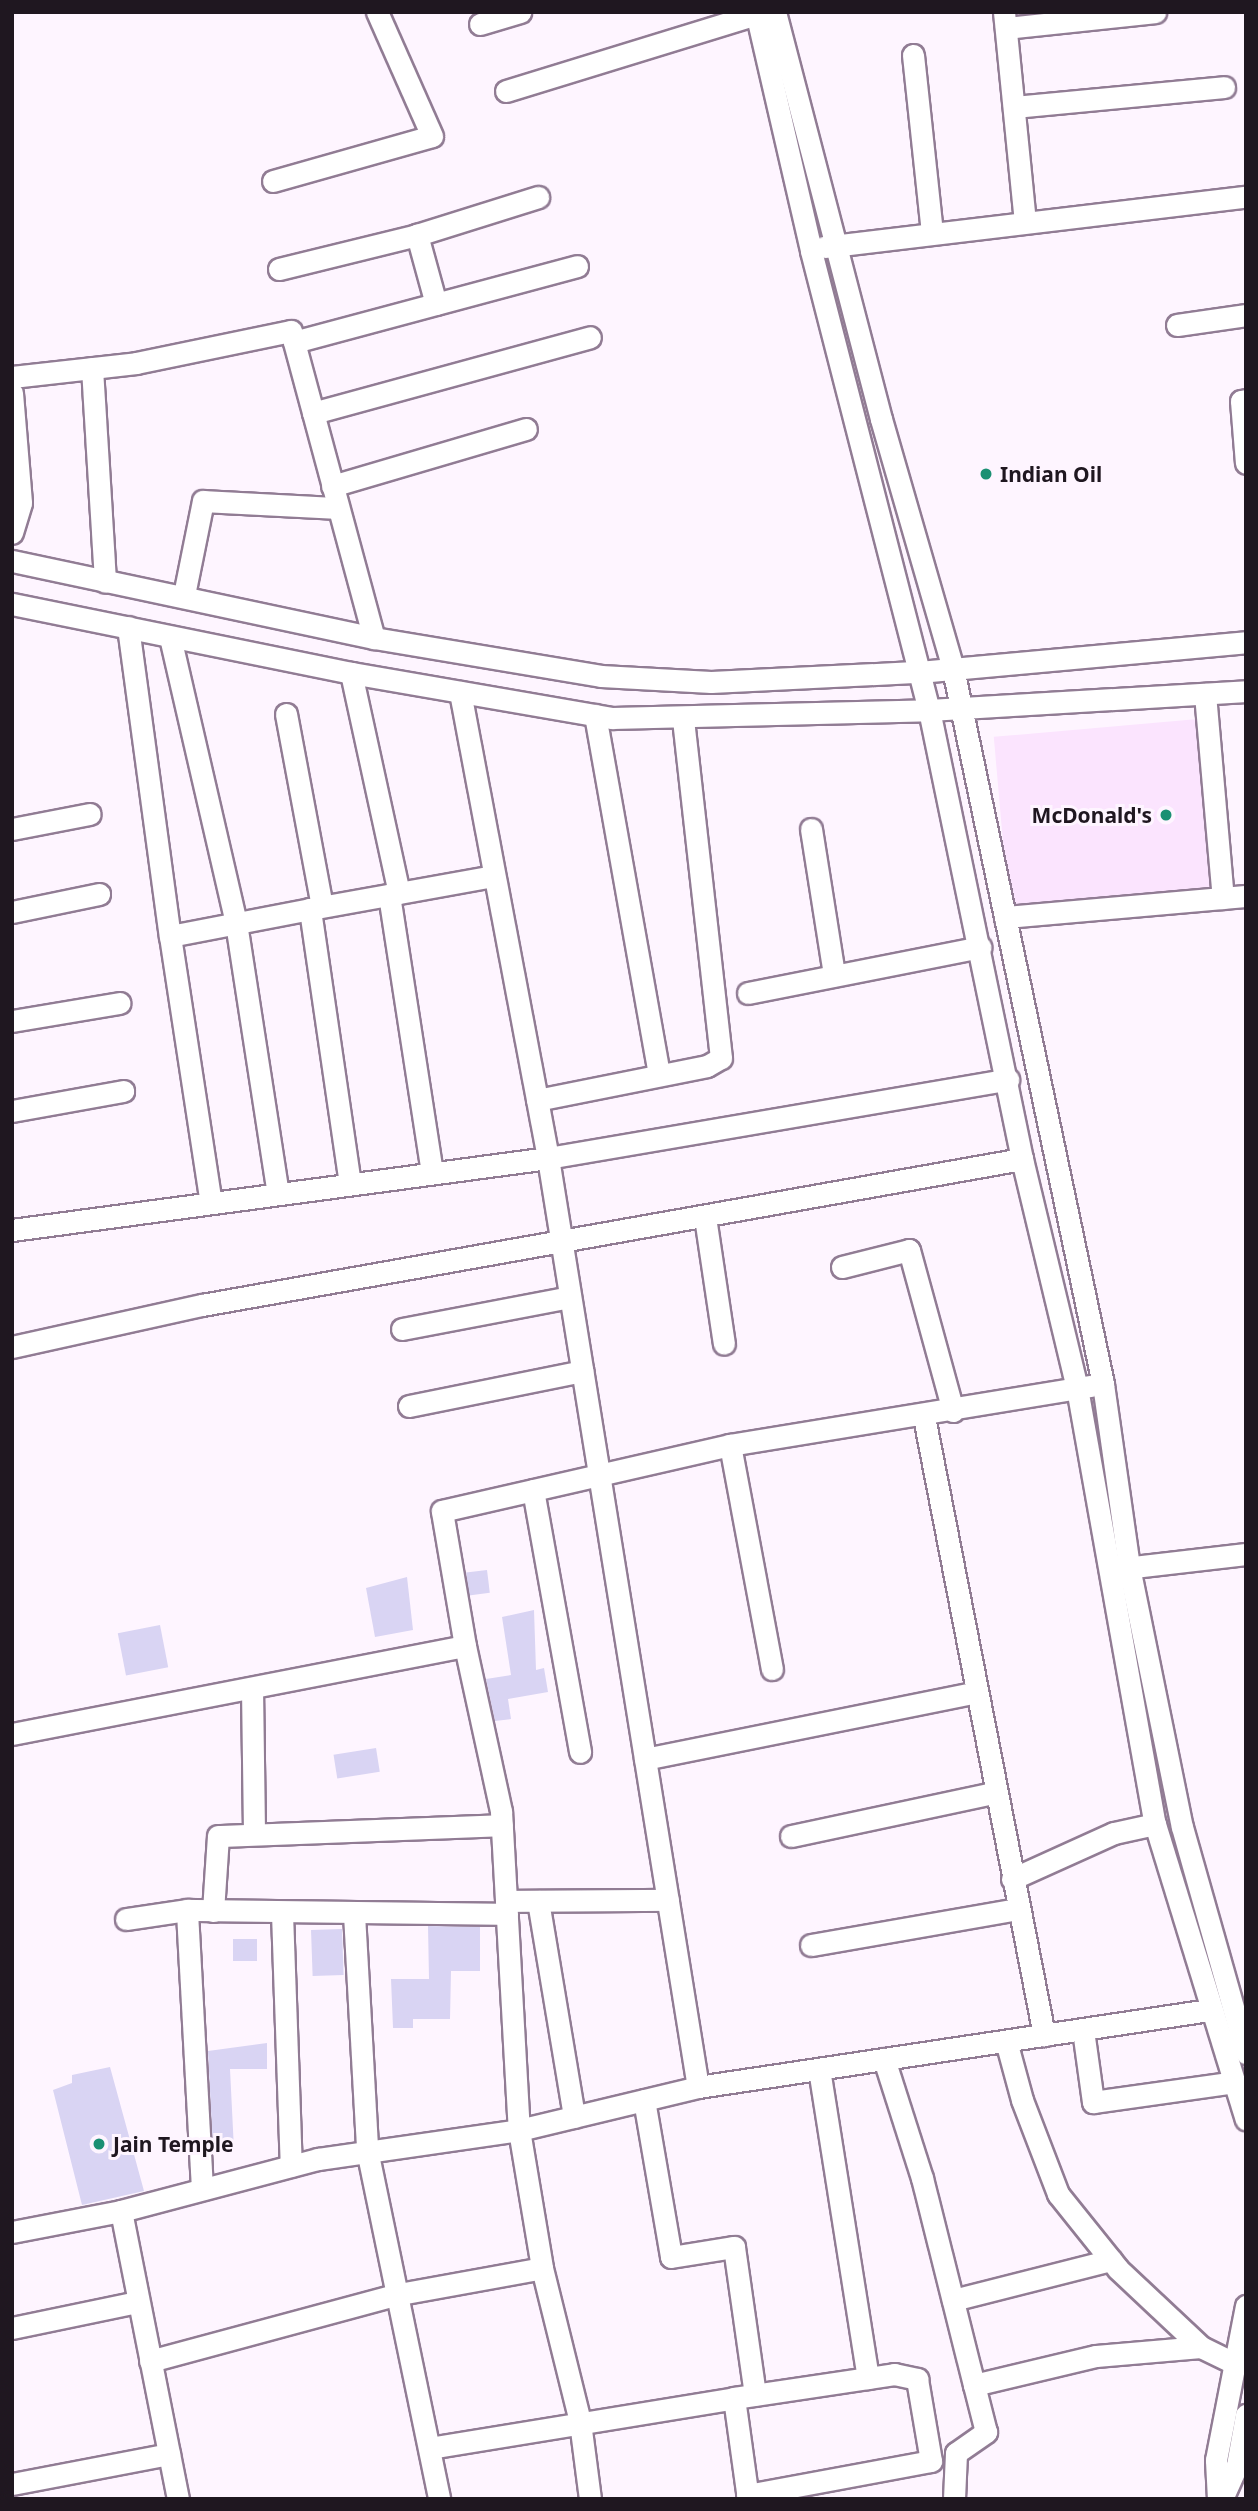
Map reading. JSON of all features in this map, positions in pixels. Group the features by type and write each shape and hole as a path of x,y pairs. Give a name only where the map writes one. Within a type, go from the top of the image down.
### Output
{"street":[{"path":"273,181 432,136 377,12"},
{"path":"480,24 520,12"},
{"path":"1024,221 1005,20 1156,12"},
{"path":"506,91 763,13"},
{"path":"763,13 836,243 953,669 1103,1384 1129,1567 1182,1827 1236,1988 1246,2053"},
{"path":"763,13 811,251 929,710 981,947 1022,1159 1077,1388 1106,1570 1155,1824 1207,2001 1246,2119"},
{"path":"914,55 932,232"},
{"path":"1014,107 1224,87"},
{"path":"279,269 417,235 538,197"},
{"path":"811,251 836,243 1246,197"},
{"path":"417,235 436,304"},
{"path":"294,342 577,266"},
{"path":"1177,325 1246,315"},
{"path":"12,377 92,368 292,331 374,638"},
{"path":"313,413 590,337"},
{"path":"92,368 105,582"},
{"path":"12,393 21,503 12,533"},
{"path":"1246,400 1241,401 1246,463"},
{"path":"332,486 526,429"},
{"path":"184,595 203,501 338,508"},
{"path":"12,561 105,582 184,595 374,638 601,676 711,682 953,669 1246,642"},
{"path":"12,604 351,673 595,715 682,717 929,710 1246,691"},
{"path":"128,627 170,936 211,1203"},
{"path":"170,637 236,923 278,1194"},
{"path":"351,673 394,894 432,1173"},
{"path":"460,692 548,1158 698,2087"},
{"path":"1205,694 1223,898"},
{"path":"286,714 316,908 350,1184"},
{"path":"595,715 659,1073"},
{"path":"537,1100 659,1073 715,1064 722,1049 682,717"},
{"path":"12,829 90,814"},
{"path":"811,829 834,975"},
{"path":"170,936 494,876"},
{"path":"12,912 99,894"},
{"path":"1005,917 1246,896"},
{"path":"748,992 981,947"},
{"path":"12,1021 119,1003"},
{"path":"12,1230 548,1158 1007,1079"},
{"path":"12,1111 123,1091"},
{"path":"12,1347 202,1305 1022,1159"},
{"path":"705,1217 724,1344"},
{"path":"842,1268 909,1250 953,1411"},
{"path":"402,1329 570,1297"},
{"path":"409,1406 582,1371"},
{"path":"590,2499 580,2422 542,2268 519,2130 502,1825 465,1646 442,1511 730,1445 923,1417 1103,1384"},
{"path":"923,1417 973,1693 1044,2035"},
{"path":"730,1445 772,1669"},
{"path":"533,1490 580,1752"},
{"path":"1106,1570 1246,1554"},
{"path":"12,1734 465,1646"},
{"path":"252,1688 254,1835"},
{"path":"645,1759 973,1693"},
{"path":"790,1836 994,1793"},
{"path":"1012,1878 1114,1833 1155,1824"},
{"path":"213,1911 218,1836 502,1825"},
{"path":"127,1919 187,1910 354,1914 507,1907 538,1901 668,1900"},
{"path":"538,1901 574,2117"},
{"path":"811,1945 1018,1909"},
{"path":"187,1910 202,2189"},
{"path":"282,1913 291,2166"},
{"path":"354,1914 367,2150 394,2295 430,2448 439,2499"},
{"path":"12,2232 121,2211 291,2166 367,2150 519,2130 698,2087 1083,2030 1207,2001 1236,1988"},
{"path":"1083,2030 1093,2102 1235,2082"},
{"path":"1006,2041 1022,2100 1058,2194 1111,2260 1201,2347 1236,2364"},
{"path":"884,2059 953,2300 986,2432 956,2453 954,2499"},
{"path":"818,2069 868,2378"},
{"path":"430,2448 580,2422 745,2397 894,2374 917,2379 932,2461 747,2497 745,2397 734,2247 671,2257 644,2100"},
{"path":"121,2211 178,2499"},
{"path":"953,2300 1111,2260"},
{"path":"150,2361 394,2295 542,2268"},
{"path":"12,2328 138,2302"},
{"path":"1220,2499 1216,2460 1246,2306"},
{"path":"974,2385 1096,2356 1201,2347"},
{"path":"1220,2499 1237,2465 1246,2415"},
{"path":"12,2484 169,2454"}],"shaded area":[{"path":"1198,719 1213,891 1009,909 994,737"}],"building":[{"path":"487,1570 490,1593 469,1595 466,1573"},
{"path":"407,1577 413,1630 375,1637 366,1588"},
{"path":"534,1610 536,1670 544,1668 548,1692 508,1699 511,1719 495,1721 486,1679 511,1675 502,1617"},
{"path":"160,1625 168,1667 126,1675 118,1633"},
{"path":"376,1748 380,1772 337,1778 334,1755"},
{"path":"428,1926 480,1927 480,1971 451,1971 450,2019 413,2019 413,2028 393,2028 391,1979 429,1979"},
{"path":"342,1929 344,1975 313,1976 311,1930"},
{"path":"233,1939 257,1939 257,1961 233,1961"},
{"path":"267,2043 267,2069 230,2069 234,2150 213,2151 208,2051"},
{"name":"Jain Temple","path":"110,2067 144,2191 82,2205 53,2090 72,2083 72,2075"}],"place":[{"name":"Indian Oil","path":"986,474"},
{"name":"McDonald's","path":"1166,815"},
{"name":"Jain Temple","path":"99,2144"}]}
